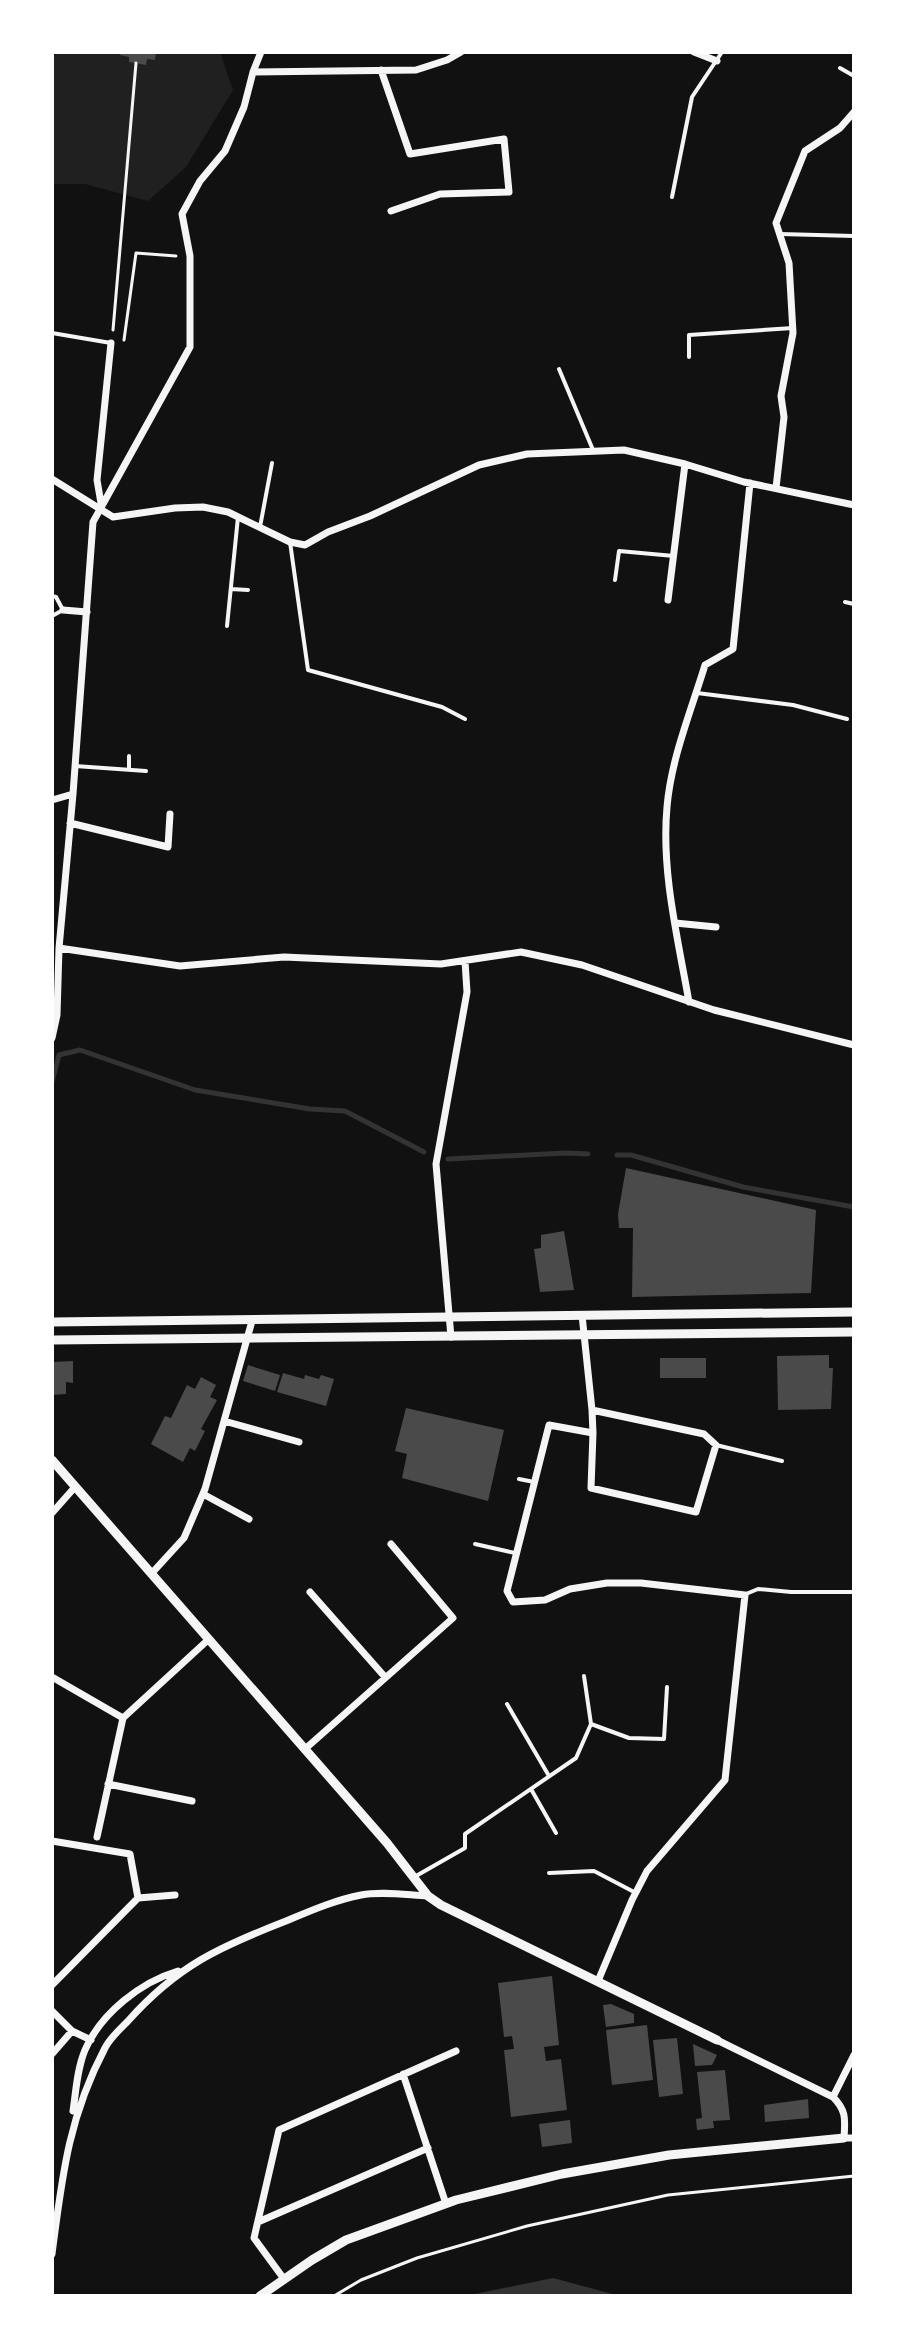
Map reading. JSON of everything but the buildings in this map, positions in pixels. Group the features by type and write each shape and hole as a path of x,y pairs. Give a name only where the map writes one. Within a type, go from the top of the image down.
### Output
{"street":[{"path":"52,1038 57,1015 59,948 93,522 190,347 190,256 182,214 200,181 225,151 244,107 261,52"},
{"path":"253,72 416,70 461,52"},
{"path":"694,52 717,61"},
{"path":"381,70 410,154 504,139 509,192 440,194 391,211"},
{"path":"776,488 784,417 781,396 793,328 789,263 776,223 805,151 840,128 854,112"},
{"path":"102,509 97,480 111,343"},
{"path":"52,479 113,517 203,507 228,512 290,542 305,545 479,465 527,454 624,450 750,483 854,505"},
{"path":"668,600 685,464"},
{"path":"689,1002 668,878 667,807 678,755 705,665 733,649 750,483"},
{"path":"63,610 87,612"},
{"path":"52,800 73,794"},
{"path":"70,823 168,847 170,814"},
{"path":"675,923 716,927"},
{"path":"59,948 180,966 284,957 441,964 521,952 582,965 689,1002 854,1045"},
{"path":"451,1337 436,1164 467,992 465,961"},
{"path":"52,1322 854,1312"},
{"path":"582,1315 592,1410 591,1488 696,1512 716,1445 704,1434 592,1410"},
{"path":"152,1573 184,1538 203,1494 252,1321"},
{"path":"52,1340 854,1332"},
{"path":"224,1421 299,1442"},
{"path":"593,1433 549,1425 507,1591 513,1602 545,1600 570,1589 607,1583 641,1583 745,1595 725,1780 647,1871 598,1981"},
{"path":"52,1460 387,1843 428,1896 833,2097 842,2106 845,2118 849,2138 669,2155 562,2174 446,2204 346,2240 260,2296"},
{"path":"52,1513 75,1487"},
{"path":"203,1494 249,1519"},
{"path":"305,1749 453,1618 391,1544"},
{"path":"310,1592 385,1677"},
{"path":"97,1837 123,1718 209,1639"},
{"path":"52,1677 123,1718"},
{"path":"108,1784 192,1801"},
{"path":"52,1841 130,1854 138,1898"},
{"path":"52,1985 138,1898 175,1895"},
{"path":"52,2254 62,2176 80,2101 106,2045 152,1994 183,1970 226,1945 325,1905 363,1895 428,1896"},
{"path":"71,2133 85,2049 100,2025 123,2002 157,1978 183,1970"},
{"path":"52,2011 72,2031 91,2040"},
{"path":"52,2054 72,2031"},
{"path":"284,2279 254,2238 279,2130 456,2051"},
{"path":"833,2097 854,2055"},
{"path":"403,2074 446,2204"},
{"path":"258,2222 428,2148"}],"lane":[{"path":"672,197 692,97 722,52"},
{"path":"840,68 854,76"},
{"path":"780,234 854,236"},
{"path":"689,357 689,335 793,328"},
{"path":"52,333 111,343"},
{"path":"559,369 593,450"},
{"path":"260,528 272,463"},
{"path":"227,626 238,517"},
{"path":"290,542 308,670 442,707 465,719"},
{"path":"615,580 619,551 674,556"},
{"path":"231,589 248,590"},
{"path":"52,596 56,597 63,610 52,616"},
{"path":"845,602 854,604"},
{"path":"697,693 793,705 847,719"},
{"path":"129,756 129,770"},
{"path":"75,766 146,771"},
{"path":"716,1445 782,1461"},
{"path":"519,1479 534,1482"},
{"path":"475,1544 516,1553"},
{"path":"745,1595 758,1589 854,1592"},
{"path":"414,1878 465,1848 465,1834 576,1758 591,1724 584,1676"},
{"path":"591,1724 629,1738 664,1739 667,1687"},
{"path":"507,1704 549,1776"},
{"path":"531,1789 556,1833"},
{"path":"549,1873 594,1871 636,1893"}],"path":[{"path":"136,63 111,343 123,343 136,253 190,256"},
{"path":"334,2296 361,2280 417,2258 527,2226 668,2195 854,2176"}],"shaded area":[{"path":"52,52 220,52 233,90 186,167 148,201 85,184 52,184"},
{"path":"553,2278 620,2296 465,2296"}],"waterway":[{"path":"52,1082 59,1055 80,1050 195,1090 310,1109 345,1111 424,1152"},
{"path":"448,1159 588,1154"},
{"path":"617,1155 631,1155 743,1187 854,1207"}]}
